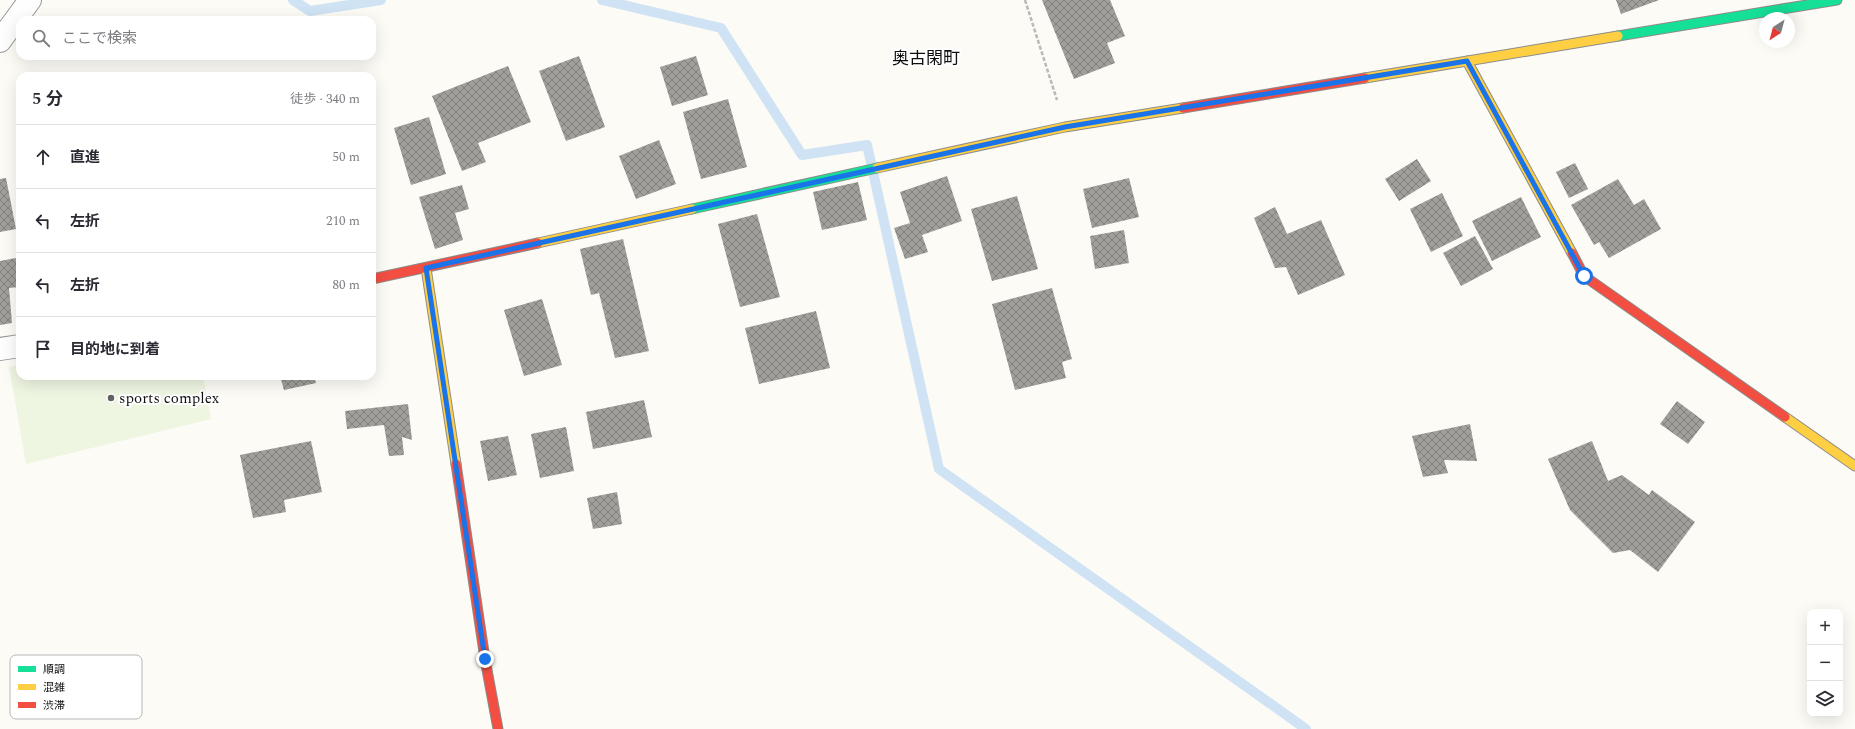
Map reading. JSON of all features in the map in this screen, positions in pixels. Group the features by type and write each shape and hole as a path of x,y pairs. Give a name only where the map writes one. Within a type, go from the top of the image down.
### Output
{"street":[{"path":"18,16 30,0"},
{"path":"376,278 1065,127 1837,0"},
{"path":"0,41 16,19"},
{"path":"1467,61 1584,276 1855,466"},
{"path":"426,268 485,659 498,729"},
{"path":"0,349 16,347"}],"path":[{"path":"1025,0 1065,127"}],"green space":[{"name":"sports complex","path":"16,366 16,380 204,380 211,419 26,464 9,367"}],"building":[{"path":"1042,0 1110,0 1125,36 1107,43 1115,63 1074,79"},
{"path":"1616,0 1659,0 1621,14"},
{"path":"579,56 605,127 566,141 539,71"},
{"path":"696,56 708,95 672,106 660,67"},
{"path":"508,66 531,122 478,143 486,162 462,171 432,96"},
{"path":"728,99 747,167 701,179 683,112"},
{"path":"429,117 446,174 411,185 394,128"},
{"path":"659,140 676,184 636,199 619,156"},
{"path":"1417,159 1431,181 1399,201 1385,179"},
{"path":"1575,163 1588,189 1569,198 1556,172"},
{"path":"947,176 962,221 922,235 928,252 905,259 894,228 910,223 900,192"},
{"path":"6,178 16,229 0,232 0,179"},
{"path":"1129,178 1139,217 1092,228 1083,189"},
{"path":"1618,179 1634,205 1644,199 1661,229 1609,258 1599,242 1594,245 1571,205"},
{"path":"858,182 867,220 822,230 813,192"},
{"path":"462,185 469,209 455,213 463,240 435,249 419,197"},
{"path":"1442,193 1463,236 1431,252 1410,209"},
{"path":"1017,196 1038,269 992,281 971,209"},
{"path":"1521,197 1541,237 1492,261 1472,221"},
{"path":"1275,207 1287,234 1321,220 1345,275 1298,295 1286,267 1275,268 1254,218"},
{"path":"757,214 780,297 740,307 718,224"},
{"path":"1124,230 1129,263 1095,269 1090,236"},
{"path":"1475,236 1493,269 1461,286 1443,253"},
{"path":"623,239 649,351 615,358 599,293 591,295 580,249"},
{"path":"16,258 16,287 9,288 12,323 0,325 0,261"},
{"path":"1052,288 1072,359 1062,362 1066,378 1015,390 992,304"},
{"path":"542,299 562,365 524,376 504,310"},
{"path":"816,311 830,368 759,384 745,328"},
{"path":"281,380 315,380 316,383 284,390"},
{"path":"644,400 652,437 593,449 586,412"},
{"path":"1677,401 1705,422 1688,444 1660,424"},
{"path":"408,404 412,440 402,437 404,455 389,456 384,425 347,429 345,411"},
{"path":"1470,424 1477,461 1444,460 1448,473 1423,477 1412,436"},
{"path":"566,427 574,471 540,478 531,434"},
{"path":"508,436 517,475 488,481 480,441"},
{"path":"311,441 322,492 284,500 286,512 253,518 240,455"},
{"path":"1592,441 1608,481 1622,475 1649,495 1652,490 1695,522 1658,572 1630,550 1613,553 1570,510 1548,459"},
{"path":"617,492 622,524 593,529 587,498"}],"waterway":[{"path":"293,0 310,11 381,0"},
{"path":"602,0 721,28 802,155 867,145 939,469 1306,729"}],"traffic: fast":[{"path":"1618,36 1837,0"},
{"path":"692,209 877,168"}],"traffic: slow":[{"path":"1365,78 1618,36"},
{"path":"1467,61 1572,253"},
{"path":"877,168 1065,127 1183,108"},
{"path":"538,243 692,209"},
{"path":"426,268 456,464"},
{"path":"1785,417 1855,466"}],"traffic: jam":[{"path":"1183,108 1365,78"},
{"path":"376,278 538,243"},
{"path":"1572,253 1584,276 1785,417"},
{"path":"456,464 485,659 498,729"}],"place":[{"name":"sports complex","path":"111,398"}],"district":[{"name":"奥古閑町","path":"926,59"}],"route":[{"path":"485,659 426,268 1065,127 1467,61 1584,276"}]}
